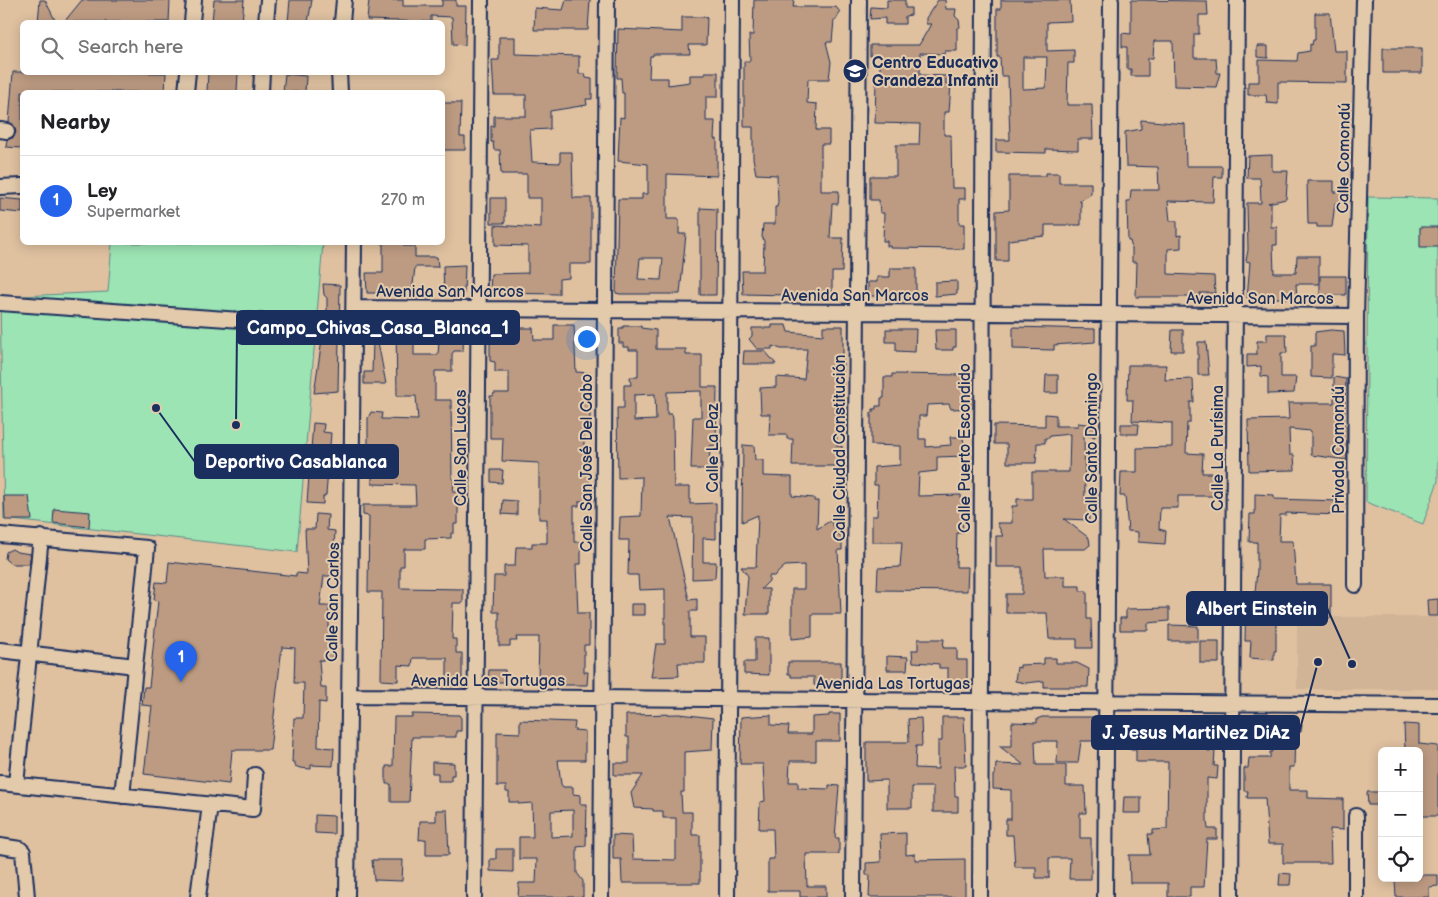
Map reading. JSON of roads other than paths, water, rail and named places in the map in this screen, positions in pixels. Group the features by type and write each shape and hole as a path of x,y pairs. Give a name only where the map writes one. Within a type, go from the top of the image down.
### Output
{"street":[{"path":"192,20 194,0"},
{"path":"266,20 268,0"},
{"path":"342,20 344,0"},
{"name":"Calle San Lucas","path":"474,897 481,0"},
{"name":"Calle San José Del Cabo","path":"601,897 607,0"},
{"name":"Calle La Paz","path":"727,897 732,0"},
{"name":"Calle Ciudad Constitución","path":"853,897 859,0"},
{"name":"Calle Puerto Escondido","path":"980,897 984,0"},
{"name":"Calle Santo Domingo","path":"1105,897 1112,0"},
{"name":"Calle La Purísima","path":"1231,897 1237,0"},
{"name":"Calle Comondú","path":"1356,316 1364,0"},
{"path":"186,90 188,75"},
{"path":"261,90 262,75"},
{"path":"339,75 340,90"},
{"path":"0,187 20,186"},
{"name":"Calle San Carlos","path":"347,897 354,245"},
{"path":"0,304 282,323"},
{"name":"Avenida San Marcos","path":"354,308 1356,316"},
{"name":"Privada Comondú","path":"1355,585 1356,316"},
{"path":"0,534 147,548 122,796"},
{"path":"16,784 41,537"},
{"path":"0,650 135,666"},
{"name":"Avenida Las Tortugas","path":"348,696 1438,705"},
{"path":"0,783 253,809 255,775"},
{"path":"198,897 210,805"},
{"path":"1356,816 1356,897"},
{"path":"0,846 20,849 23,852 27,897"}],"place":[{"name":"Centro Educativo Grandeza Infantil","path":"855,71"},
{"name":"Deportivo Casablanca","path":"156,408"},
{"name":"Campo_Chivas_Casa_Blanca_1","path":"236,425"},
{"name":"J. Jesus MartiNez DiAz","path":"1318,662"},
{"name":"Albert Einstein","path":"1352,664"},
{"name":"Ley","path":"181,682"}]}
